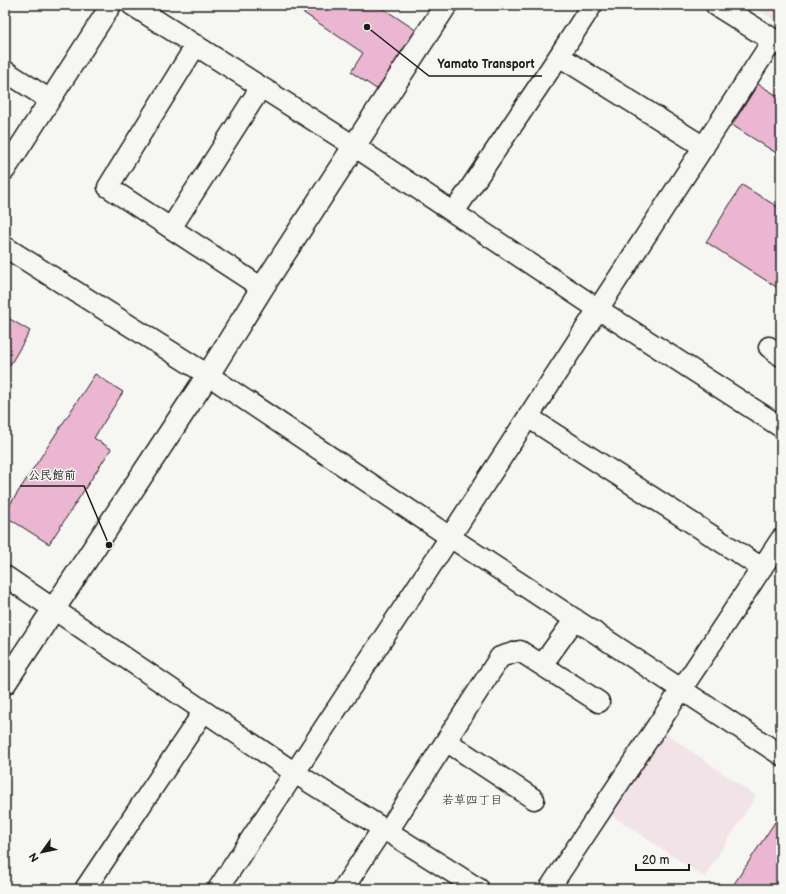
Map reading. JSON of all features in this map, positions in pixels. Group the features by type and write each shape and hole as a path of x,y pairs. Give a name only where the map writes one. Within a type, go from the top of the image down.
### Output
{"street":[{"path":"5,170 110,5"},
{"path":"132,5 354,146 598,309 781,427"},
{"path":"5,682 208,375 262,288 446,5"},
{"path":"454,212 592,5"},
{"path":"218,889 450,537 704,147 777,43 716,5"},
{"path":"196,45 108,187 262,288"},
{"path":"559,56 704,147"},
{"path":"5,71 50,100"},
{"path":"171,228 261,87"},
{"path":"5,247 208,375 450,537 781,755"},
{"path":"528,417 762,568"},
{"path":"549,889 762,568 779,548"},
{"path":"5,576 295,773 479,889"},
{"path":"542,665 575,619"},
{"path":"343,889 446,741 500,657 520,651 599,702"},
{"path":"85,889 204,711"},
{"path":"446,741 534,799"}],"shaded area":[{"path":"750,5 781,5 781,24"},
{"path":"658,728 756,796 704,877 604,810"}],"building":[{"path":"292,5 378,5 417,31 378,90 351,72 363,53"},
{"path":"758,84 781,98 781,156 732,125"},
{"path":"742,185 781,209 781,290 706,242"},
{"path":"5,316 30,331 10,365 5,362"},
{"path":"95,374 123,392 94,438 111,449 49,544 5,516 5,512"},
{"path":"775,822 781,826 781,889 742,889 734,884"}],"place":[{"name":"Yamato Transport","path":"367,27"},
{"name":"公民館前","path":"109,545"}],"district":[{"name":"若草四丁目","path":"472,800"}]}
